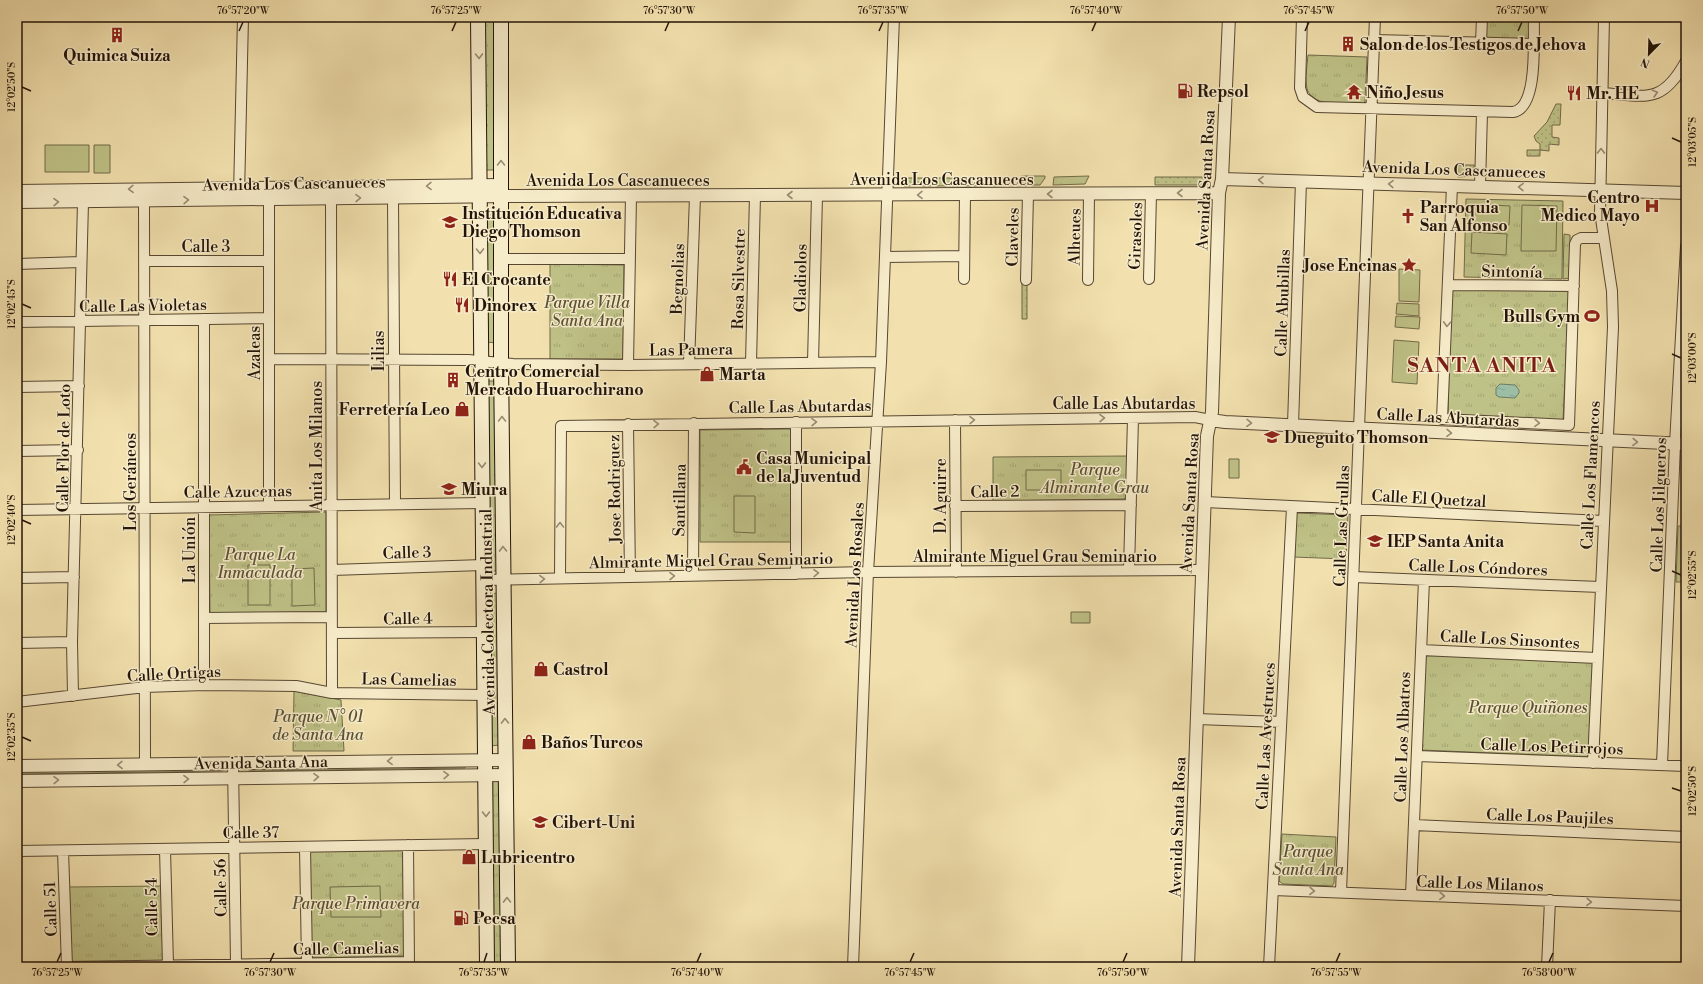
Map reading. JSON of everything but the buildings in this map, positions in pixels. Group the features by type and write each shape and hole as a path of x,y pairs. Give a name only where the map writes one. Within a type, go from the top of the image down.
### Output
{"main road":[{"name":"Avenida Colectora Industrial","path":"478,17 487,967"},
{"name":"Avenida Colectora Industrial","path":"501,17 501,363 508,967"}],"street":[{"path":"239,194 243,17"},
{"name":"Avenida Los Rosales","path":"853,967 868,572 881,362 894,17"},
{"name":"Avenida Santa Rosa","path":"1188,967 1202,570 1208,431 1210,420 1218,193 1222,179 1229,17"},
{"path":"1302,17 1300,88 1303,97 1312,105 1321,107 1482,112 1516,112 1527,101 1532,85 1534,17"},
{"name":"Calle Las Grullas","path":"1341,892 1370,183 1375,17"},
{"path":"1481,43 1482,17"},
{"name":"Calle Los Flamencos","path":"1593,763 1613,327 1612,291 1600,212 1604,17"},
{"path":"1374,40 1533,44"},
{"path":"1602,93 1641,95 1657,93 1662,91 1670,84 1686,61"},
{"path":"1480,186 1482,112"},
{"name":"Avenida Los Cascanueces","path":"1222,179 1686,192"},
{"name":"Calle Abubillas","path":"1293,425 1301,181"},
{"path":"1452,186 1449,285 1442,419 1569,424 1575,244 1580,238 1604,238"},
{"name":"Avenida Los Cascanueces","path":"17,190 239,194 501,191 631,196 1218,193"},
{"name":"Avenida Los Cascanueces","path":"17,202 144,201 239,194 269,200 393,198 480,191"},
{"name":"Girasoles","path":"1149,279 1151,193"},
{"path":"964,279 965,194"},
{"name":"Claveles","path":"1026,280 1028,194"},
{"name":"Alheues","path":"1088,280 1089,194"},
{"name":"Gladiolos","path":"813,363 817,195"},
{"path":"628,365 631,196"},
{"name":"Begnolias","path":"689,364 695,196"},
{"name":"Rosa Silvestre","path":"751,363 755,196"},
{"name":"Lilias","path":"393,198 395,503"},
{"name":"Anita Los Milanos","path":"331,199 330,359 332,693"},
{"name":"Azaleas","path":"269,200 269,506"},
{"name":"Los Geráneos","path":"144,201 145,764"},
{"name":"Calle Flor de Loto","path":"73,696 72,642 83,202"},
{"name":"Calle Los Jilgueros","path":"1662,765 1680,444 1686,246"},
{"path":"885,256 964,256"},
{"path":"501,259 629,259"},
{"name":"Calle 3","path":"144,261 268,261"},
{"path":"17,264 82,262"},
{"name":"Sintonía","path":"1449,285 1574,286"},
{"name":"Calle Las Violetas","path":"17,322 269,318"},
{"name":"La Unión","path":"204,319 204,685"},
{"path":"269,359 481,361 501,363"},
{"name":"Las Pamera","path":"501,363 628,365 881,362"},
{"path":"17,387 79,386"},
{"name":"Calle Las Abutardas","path":"560,578 561,426 1195,417 1228,422 1680,444"},
{"path":"1129,570 1133,418"},
{"name":"D. Aguirre","path":"955,420 956,572"},
{"path":"796,422 796,574"},
{"name":"Jose Rodriguez","path":"628,424 630,577"},
{"name":"Santillana","path":"693,576 694,424"},
{"path":"17,451 78,450"},
{"name":"Calle El Quetzal","path":"1205,502 1603,521"},
{"name":"Calle Azucenas","path":"17,510 395,503 483,503"},
{"name":"Calle 2","path":"955,506 1131,505"},
{"name":"Calle Las Avestruces","path":"1269,967 1292,507"},
{"name":"Calle 3","path":"332,570 483,565"},
{"name":"Almirante Miguel Grau Seminario","path":"484,580 868,572 1202,570"},
{"path":"17,578 74,577"},
{"name":"Calle Los Cóndores","path":"1354,577 1600,587"},
{"name":"Calle Los Albatros","path":"1411,895 1424,580"},
{"path":"204,618 332,618"},
{"name":"Calle 4","path":"332,634 484,632"},
{"path":"17,643 72,642"},
{"name":"Calle Los Sinsontes","path":"1421,650 1598,658"},
{"name":"Calle Ortigas","path":"17,702 145,687 204,685 296,686 332,693"},
{"name":"Las Camelias","path":"332,693 485,695"},
{"path":"1197,719 1281,722"},
{"name":"Calle Los Petirrojos","path":"1416,756 1686,766"},
{"name":"Avenida Santa Ana","path":"17,766 505,760"},
{"name":"Calle 56","path":"233,763 236,964"},
{"name":"Avenida Santa Ana","path":"17,781 505,775"},
{"name":"Calle Los Paujiles","path":"1414,825 1686,837"},
{"name":"Calle 37","path":"17,851 486,844"},
{"path":"408,845 409,964"},
{"path":"305,847 307,963"},
{"name":"Calle 54","path":"165,849 168,965"},
{"name":"Calle 51","path":"63,851 67,967"},
{"name":"Calle Los Milanos","path":"1273,890 1686,906"},
{"path":"1547,967 1550,900"},
{"name":"Calle Camelias","path":"67,967 307,963 409,964"}],"green space":[{"path":"484,17 496,17 497,170 485,170"},
{"path":"1485,17 1530,17 1530,36 1525,41 1489,41 1484,37"},
{"path":"1308,55 1367,57 1364,104 1332,104 1316,99 1311,95 1306,85"},
{"path":"1556,104 1561,104 1560,125 1552,125 1552,137 1559,138 1559,145 1549,144 1549,151 1540,150 1540,144 1536,141 1534,136 1547,122"},
{"path":"45,145 89,145 89,172 45,172"},
{"path":"94,145 110,145 110,173 94,173"},
{"path":"1527,150 1540,150 1540,156 1527,156"},
{"path":"1458,165 1474,165 1474,176 1458,177"},
{"path":"1021,176 1045,176 1045,178 1040,185 1022,185"},
{"path":"1089,176 1085,184 1053,185 1054,177"},
{"path":"1155,177 1207,177 1207,185 1155,185"},
{"path":"905,178 1009,178 1002,186 904,186"},
{"path":"1466,199 1563,201 1562,279 1464,277"},
{"path":"1473,204 1510,206 1509,225 1473,224"},
{"path":"1522,205 1557,206 1556,251 1521,251"},
{"path":"485,215 497,215 498,343 486,342"},
{"path":"1472,232 1507,234 1506,255 1471,253"},
{"path":"1564,234 1570,235 1570,278 1563,279"},
{"name":"Parque Villa Santa Ana","path":"550,264 624,265 623,359 550,359"},
{"path":"1399,269 1420,270 1419,302 1399,301"},
{"path":"1022,283 1027,283 1027,319 1022,319"},
{"path":"1451,289 1569,290 1563,421 1448,416"},
{"path":"1397,303 1419,304 1419,316 1396,314"},
{"path":"1396,316 1420,317 1419,329 1395,327"},
{"path":"1394,340 1419,342 1417,384 1392,382"},
{"path":"486,381 498,381 499,571 487,571"},
{"path":"791,429 791,542 700,542 700,430"},
{"name":"Parque Almirante Grau","path":"1127,456 1126,498 993,501 993,457"},
{"path":"1229,459 1239,459 1239,478 1229,478"},
{"path":"1026,470 1061,470 1061,490 1026,490"},
{"path":"734,496 755,496 755,533 734,532"},
{"name":"Parque La Inmaculada","path":"326,512 326,612 210,613 209,515"},
{"path":"1296,513 1348,515 1346,559 1293,557"},
{"path":"1678,526 1686,526 1686,582 1676,582"},
{"path":"248,565 270,565 270,605 248,605"},
{"path":"314,568 315,605 292,606 292,569"},
{"path":"499,593 499,745 490,746 487,594"},
{"path":"1071,612 1090,612 1090,623 1071,623"},
{"name":"Parque Quiñones","path":"1426,655 1593,661 1590,757 1421,750"},
{"name":"Parque N° 01 de Santa Ana","path":"294,691 341,700 344,751 293,751"},
{"path":"465,762 465,768 250,771 249,769 249,766"},
{"path":"17,768 225,769 222,771 17,774"},
{"path":"490,781 499,781 503,967 493,967"},
{"name":"Parque Santa Ana","path":"1282,834 1336,837 1334,883 1332,886 1283,884 1279,881"},
{"name":"Parque Primavera","path":"403,848 404,956 310,958 309,849"},
{"path":"162,886 163,961 70,962 69,887"},
{"path":"380,886 381,917 331,917 330,887"}],"water":[{"path":"1500,384 1515,385 1519,390 1519,393 1515,398 1499,397 1496,395 1496,388"}],"place":[{"name":"Quimica Suiza","path":"117,35"},
{"name":"Salon de los Testigos de Jehova","path":"1348,44"},
{"name":"Repsol","path":"1185,91"},
{"name":"Niño Jesus","path":"1354,92"},
{"name":"Mr. HE","path":"1574,93"},
{"name":"Centro Medico Mayo","path":"1652,206"},
{"name":"Parroquia San Alfonso","path":"1408,216"},
{"name":"Institución Educativa Diego Thomson","path":"450,222"},
{"name":"Jose Encinas","path":"1409,265"},
{"name":"El Crocante","path":"450,279"},
{"name":"Dinorex","path":"462,305"},
{"name":"Bulls Gym","path":"1592,316"},
{"name":"Marta","path":"707,374"},
{"name":"Centro Comercial Mercado Huarochirano","path":"453,380"},
{"name":"Ferretería Leo","path":"462,409"},
{"name":"Dueguito Thomson","path":"1272,437"},
{"name":"Casa Municipal de la Juventud","path":"744,467"},
{"name":"Miura","path":"449,489"},
{"name":"IEP Santa Anita","path":"1375,541"},
{"name":"Castrol","path":"541,669"},
{"name":"Baños Turcos","path":"529,742"},
{"name":"Cibert-Uni","path":"540,822"},
{"name":"Lubricentro","path":"469,857"},
{"name":"Pecsa","path":"461,918"}],"district":[{"name":"SANTA ANITA","path":"1482,365"}]}
